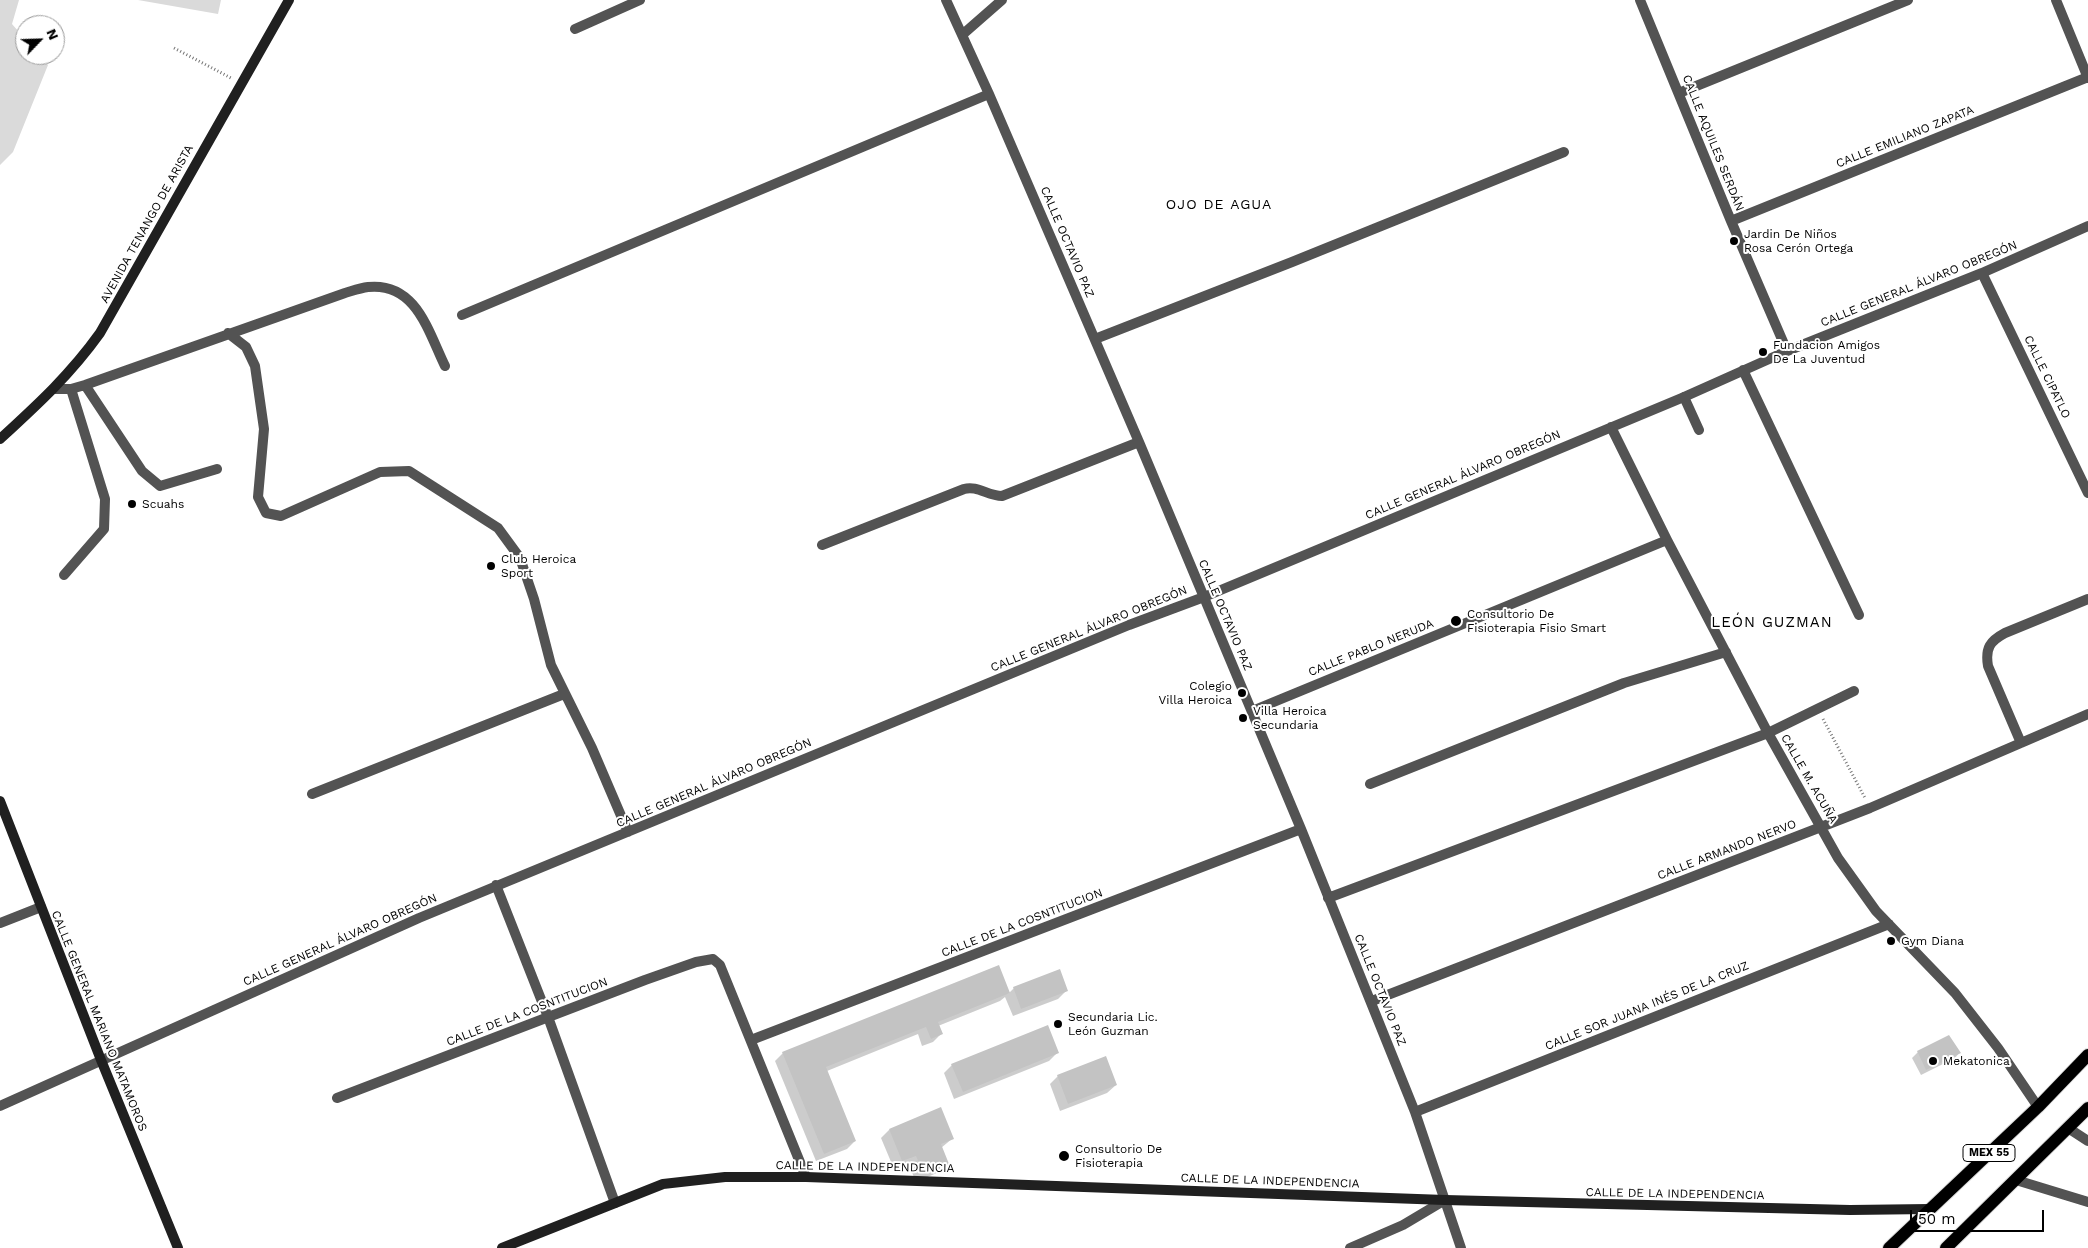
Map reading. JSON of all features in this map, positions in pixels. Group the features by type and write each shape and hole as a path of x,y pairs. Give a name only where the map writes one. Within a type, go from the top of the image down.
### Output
{"main road":[{"name":"MEX 55","path":"1888,1248 2038,1107 2088,1055"},
{"name":"MEX 55","path":"1946,1248 2088,1108"}],"street":[{"name":"AVENIDA TENANGO DE ARISTA","path":"0,440 55,388 85,354 100,333 240,83 289,0"},
{"path":"575,29 640,0"},
{"name":"CALLE OCTAVIO PAZ","path":"946,0 1095,339 1252,710 1372,1001 1415,1112 1461,1248"},
{"path":"962,35 1002,0"},
{"name":"CALLE AQUILES SERDÁN","path":"1640,0 1787,351"},
{"path":"1679,93 1908,0"},
{"path":"2056,0 2088,78"},
{"name":"CALLE EMILIANO ZAPATA","path":"1731,220 2088,78"},
{"path":"462,315 988,94"},
{"path":"1095,339 1564,152"},
{"name":"CALLE GENERAL ÁLVARO OBREGÓN","path":"0,1106 496,885 1129,625 1204,597 1684,397 1787,351 1982,273 2088,226"},
{"name":"CALLE CIPATLO","path":"1982,273 2088,492"},
{"path":"55,388 71,389 85,385 228,333 368,287 387,288 402,294 413,303 445,366"},
{"path":"228,333 246,347 255,366 264,429 258,497 266,514 281,516 380,472 409,471 498,528 520,558 534,599 546,652 564,694 592,748 628,832"},
{"path":"1743,370 1859,615"},
{"path":"85,385 142,471 160,486 217,469"},
{"path":"64,574 104,528 105,499 71,389"},
{"path":"1684,397 1699,430"},
{"name":"CALLE M. ACUÑA","path":"1611,427 1667,540 1768,733 1838,858 1854,883 1876,911 1955,993 1998,1048 2038,1107"},
{"path":"822,545 964,488 973,488 992,496 1002,496 1139,442"},
{"name":"CALLE PABLO NERUDA","path":"1252,710 1667,540"},
{"path":"2021,743 1988,666 1986,652 1988,646 2005,632 2088,599"},
{"path":"1370,784 1624,683 1726,652"},
{"path":"1328,898 1768,733 1854,691"},
{"path":"312,794 564,694"},
{"name":"CALLE ARMANDO NERVO","path":"1372,1001 1870,808 2088,714"},
{"name":"CALLE GENERAL MARIANO MATAMOROS","path":"0,802 101,1060 178,1248"},
{"name":"CALLE DE LA COSNTITUCION","path":"337,1098 645,980 707,959 717,962 722,970 751,1040 1301,829"},
{"path":"496,885 548,1017 615,1203"},
{"path":"0,923 41,907"},
{"name":"CALLE SOR JUANA INÉS DE LA CRUZ","path":"1415,1112 1889,924"},
{"path":"751,1040 806,1177"},
{"path":"2068,1128 2088,1141"},
{"name":"CALLE DE LA INDEPENDENCIA","path":"502,1248 663,1184 726,1177 806,1177 1445,1200 1850,1210 1930,1208"},
{"path":"2016,1180 2088,1202"},
{"path":"1350,1248 1403,1225 1445,1200"}],"path":[{"path":"174,48 240,83"},
{"path":"1817,708 1870,808"}],"shaded area":[{"path":"0,0 19,0 12,24 15,27 15,65 48,65 13,152 0,165"},
{"path":"138,0 221,0 218,14"}],"building":[{"path":"999,965 1010,993 938,1022 943,1034 931,1039 926,1027 826,1067 856,1141 824,1154 782,1052"},
{"path":"1060,969 1068,991 1021,1009 1013,987"},
{"path":"1048,1025 1059,1053 963,1092 951,1064"},
{"name":"Mekatonica","path":"1949,1035 1961,1053 1926,1070 1917,1051"},
{"path":"1106,1056 1117,1085 1068,1104 1057,1075"},
{"path":"941,1107 954,1139 941,1144 949,1164 924,1174 916,1156 902,1161 889,1129"}],"place":[{"name":"Jardin De Niños Rosa Cerón Ortega","path":"1734,241"},
{"name":"Fundacion Amigos De La Juventud","path":"1763,352"},
{"name":"Scuahs","path":"132,504"},
{"name":"Club Heroica Sport","path":"491,566"},
{"name":"Consultorio De Fisioterapia Fisio Smart","path":"1456,621"},
{"name":"Colegio Villa Heroica","path":"1242,693"},
{"name":"Villa Heroica Secundaria","path":"1243,718"},
{"name":"Gym Diana","path":"1891,941"},
{"name":"Secundaria Lic. León Guzman","path":"1058,1024"},
{"name":"Mekatonica","path":"1933,1061"},
{"name":"Consultorio De Fisioterapia","path":"1064,1156"}],"district":[{"name":"OJO DE AGUA","path":"1219,205"},
{"name":"LEÓN GUZMAN","path":"1772,623"}]}
